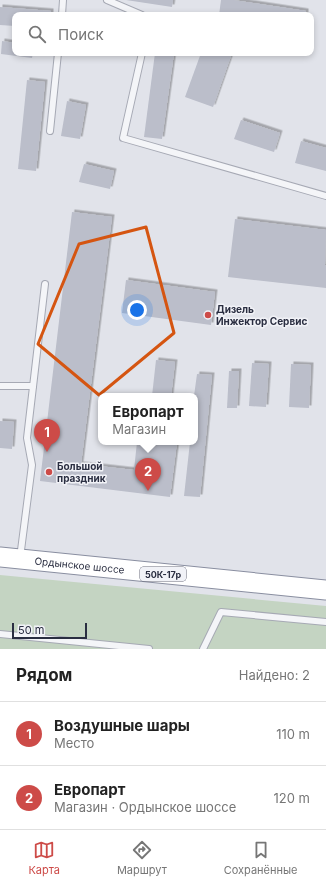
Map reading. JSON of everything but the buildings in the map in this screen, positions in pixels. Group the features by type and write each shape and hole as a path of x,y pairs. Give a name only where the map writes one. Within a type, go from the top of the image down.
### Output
{"highway":[{"name":"Ордынское шоссе","path":"0,557 326,590"}],"lane":[{"path":"62,12 63,0"},
{"path":"107,0 135,12"},
{"path":"50,131 58,56"},
{"path":"141,56 123,138 326,196"},
{"path":"19,559 32,465 27,438 45,284"},
{"path":"0,386 33,386"},
{"path":"203,649 221,612 326,622"},
{"path":"0,634 149,649"}],"highlighted area":[{"path":"146,227 174,333 99,395 38,344 79,244"}],"green space":[{"path":"0,575 326,606 326,649 0,649"}],"place":[{"name":"Дизель Инжектор Сервис","path":"208,315"},
{"name":"Воздушные шары","path":"47,452"},
{"name":"Большой праздник","path":"49,472"},
{"name":"Европарт","path":"148,491"}]}
